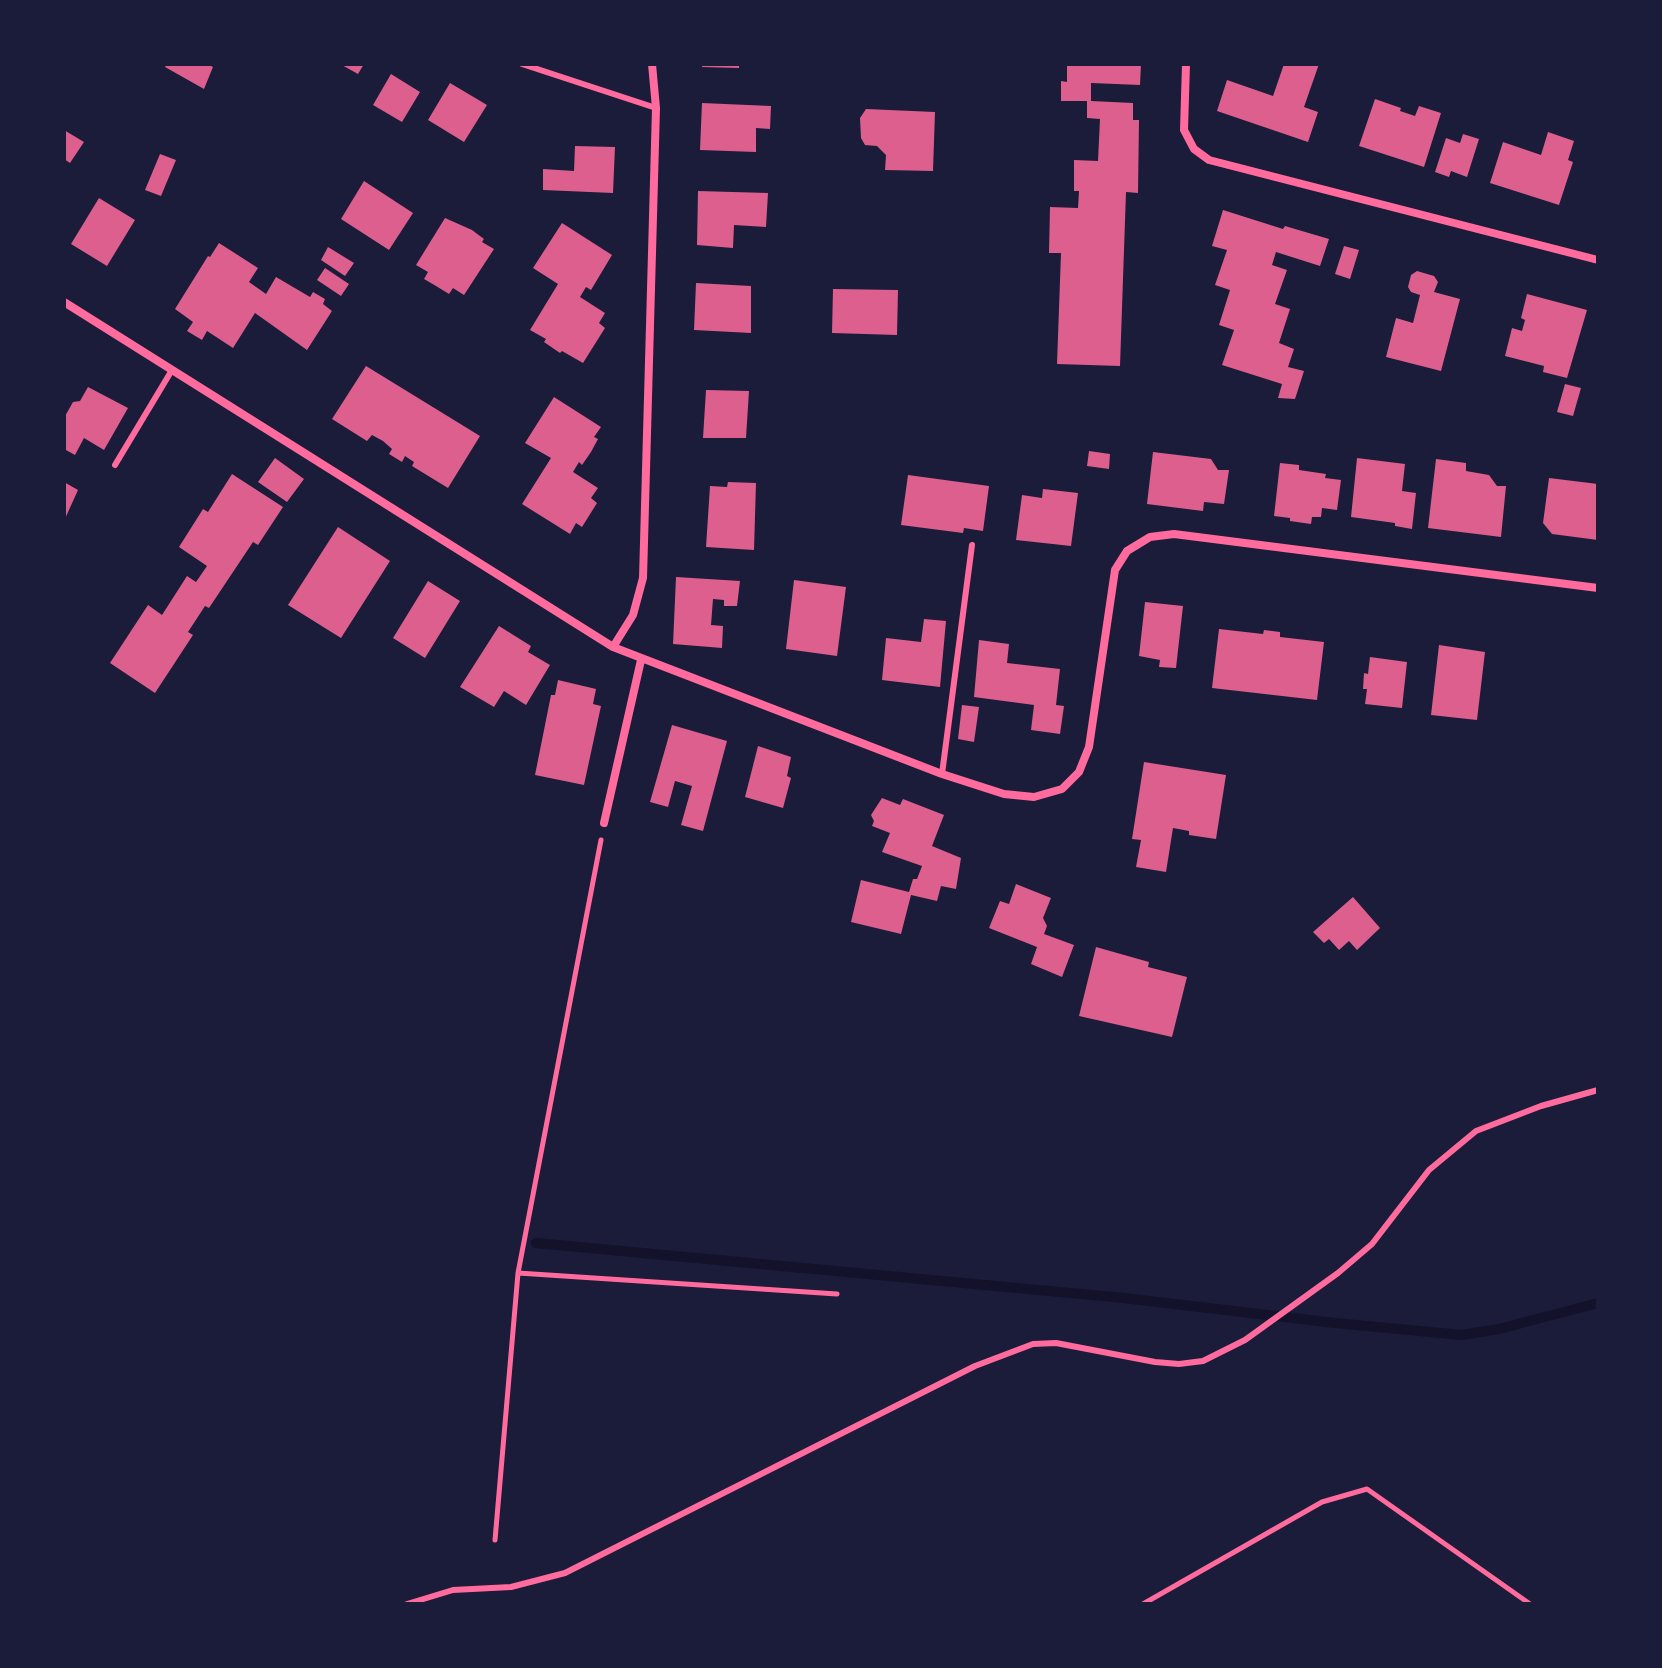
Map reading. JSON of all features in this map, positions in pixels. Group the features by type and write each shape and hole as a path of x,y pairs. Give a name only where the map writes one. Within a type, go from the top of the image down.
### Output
{"street":[{"path":"613,647 633,615 643,578 656,108 652,64"},
{"path":"1186,64 1184,130 1194,149 1209,160 1598,260"},
{"path":"64,302 613,647 986,789 1034,797 1062,789 1079,772 1089,747 1115,570 1127,551 1150,537 1174,534 1598,588"},
{"path":"604,823 641,660"}],"lane":[{"path":"522,64 656,108"},
{"path":"115,465 172,370"},
{"path":"942,774 972,545"},
{"path":"407,1604 453,1590 511,1587 565,1573 975,1366 1033,1344 1056,1343 1179,1364 1203,1361 1245,1340 1338,1273 1372,1244 1429,1170 1476,1131 1541,1106 1598,1090"}],"path":[{"path":"495,1540 518,1273 604,823"},
{"path":"518,1273 837,1294"},
{"path":"1143,1604 1322,1502 1367,1489 1530,1604"}],"building":[{"path":"167,64 207,64 213,67 204,89 165,67"},
{"path":"340,64 364,64 358,74"},
{"path":"702,64 739,64 739,68 702,67"},
{"path":"1141,64 1140,85 1091,83 1091,101 1133,103 1133,120 1139,120 1138,193 1126,192 1120,366 1057,364 1061,253 1049,253 1050,207 1078,208 1079,191 1074,191 1074,160 1098,161 1100,119 1087,118 1087,101 1061,101 1061,81 1067,82 1067,66"},
{"path":"1284,64 1319,64 1304,107 1318,112 1308,142 1217,111 1227,80 1273,96"},
{"path":"391,74 420,92 402,122 373,105"},
{"path":"450,83 487,105 464,142 428,120"},
{"path":"1375,99 1415,116 1419,106 1441,113 1424,167 1359,146"},
{"path":"702,103 771,106 770,129 756,128 756,152 700,150"},
{"path":"866,109 935,112 933,171 885,170 886,155 877,146 865,145 861,138 860,118"},
{"path":"64,130 84,142 70,163 64,159"},
{"path":"1548,132 1574,141 1568,160 1573,162 1559,205 1490,183 1503,142 1541,155"},
{"path":"1463,134 1479,139 1467,177 1451,171 1449,177 1435,172 1446,138 1460,143"},
{"path":"575,146 615,147 613,193 543,190 543,169 574,171"},
{"path":"160,154 176,160 161,196 145,190"},
{"path":"364,181 413,213 389,250 341,219"},
{"path":"698,191 768,193 766,227 734,225 733,248 697,245"},
{"path":"99,198 135,220 107,266 71,244"},
{"path":"1223,210 1283,229 1285,226 1329,239 1320,266 1276,252 1272,265 1287,270 1275,304 1290,309 1279,343 1294,349 1288,367 1304,371 1295,399 1278,398 1282,384 1222,365 1234,330 1219,325 1230,290 1215,285 1227,250 1212,246"},
{"path":"445,218 472,230 484,239 482,242 494,249 464,295 453,288 449,294 424,279 428,272 416,265"},
{"path":"562,223 612,255 591,290 586,287 580,297 605,313 599,323 605,328 583,363 562,351 560,353 544,342 546,339 530,330 558,284 533,268"},
{"path":"219,243 258,268 249,282 266,294 276,277 310,297 313,292 325,299 323,304 332,311 307,350 255,313 233,348 207,331 202,340 187,331 193,322 175,309"},
{"path":"1344,246 1359,250 1350,279 1335,274"},
{"path":"328,247 354,263 345,276 321,260"},
{"path":"325,268 349,284 341,296 317,280"},
{"path":"1417,271 1434,276 1438,282 1434,292 1460,299 1441,371 1386,357 1396,318 1413,323 1420,295 1411,292 1408,287 1411,275"},
{"path":"696,283 751,286 751,333 694,330"},
{"path":"833,289 898,290 897,335 832,333"},
{"path":"1527,294 1587,310 1567,378 1543,372 1544,366 1505,356 1512,328 1522,331 1525,320 1521,318"},
{"path":"366,366 480,436 448,488 412,466 414,462 405,456 402,462 389,454 392,449 383,441 372,435 367,441 332,419"},
{"path":"1565,384 1581,388 1573,416 1557,412"},
{"path":"88,387 128,408 104,450 84,438 75,455 64,449 64,418 73,402 80,401"},
{"path":"706,390 749,391 746,438 703,438"},
{"path":"554,397 601,427 594,437 598,439 591,452 573,472 598,488 591,498 597,503 582,527 576,523 570,534 522,504 551,458 525,443"},
{"path":"1089,451 1110,454 1109,469 1087,466"},
{"path":"1153,452 1211,459 1218,470 1229,470 1224,504 1204,502 1203,511 1147,504"},
{"path":"275,458 304,479 287,502 258,482"},
{"path":"1357,458 1405,464 1402,491 1416,493 1412,529 1395,526 1395,523 1351,517"},
{"path":"1436,459 1466,463 1466,471 1489,475 1497,486 1506,486 1501,537 1428,528"},
{"path":"1280,463 1299,465 1299,470 1341,480 1337,510 1322,508 1321,517 1312,517 1311,524 1274,516"},
{"path":"232,474 283,507 258,545 253,542 209,608 205,606 188,632 193,635 155,693 110,663 148,605 162,615 187,576 196,582 207,566 179,547 203,509 208,512"},
{"path":"908,475 989,486 983,531 964,528 963,533 901,525"},
{"path":"1549,478 1598,484 1598,540 1552,534 1543,523"},
{"path":"64,482 78,490 64,521"},
{"path":"728,482 756,483 754,550 706,547 710,486 727,487"},
{"path":"1043,489 1078,493 1071,546 1016,540 1022,495 1042,498"},
{"path":"338,527 390,561 341,638 288,605"},
{"path":"676,577 740,581 737,606 724,606 724,600 713,599 711,625 723,626 722,648 673,644"},
{"path":"794,580 846,587 837,656 786,649"},
{"path":"428,581 460,601 425,658 393,638"},
{"path":"1145,602 1183,606 1176,668 1159,667 1160,660 1139,656"},
{"path":"924,619 946,621 940,687 882,680 886,638 921,642"},
{"path":"499,626 531,646 528,652 550,665 526,705 504,691 494,707 460,687"},
{"path":"1219,629 1263,634 1264,630 1280,632 1280,637 1324,642 1317,700 1212,688"},
{"path":"979,640 1009,644 1007,663 1060,669 1056,705 1064,706 1060,734 1031,730 1034,705 974,697"},
{"path":"1439,645 1485,652 1477,720 1431,715"},
{"path":"1370,657 1407,662 1402,708 1365,704 1367,689 1363,689 1364,673 1368,674"},
{"path":"558,680 596,689 593,704 601,706 584,785 535,775 551,695 555,695"},
{"path":"962,705 979,707 974,742 958,739"},
{"path":"672,725 727,741 703,831 681,825 692,786 675,781 668,807 650,802"},
{"path":"758,746 791,757 787,776 791,778 783,808 745,797"},
{"path":"1144,762 1226,775 1216,839 1189,835 1189,831 1173,828 1166,872 1136,867 1141,840 1132,839"},
{"path":"882,798 900,805 903,799 944,815 932,846 961,858 956,889 941,886 937,901 911,895 901,934 851,922 861,880 909,892 922,866 882,852 890,833 872,826 874,821 871,815"},
{"path":"1016,884 1051,898 1043,918 1047,926 1044,934 1074,945 1062,977 1031,964 1037,947 989,928 1000,901 1009,904"},
{"path":"1353,897 1380,928 1357,950 1349,941 1339,950 1329,939 1324,943 1313,932"},
{"path":"1096,947 1149,962 1148,967 1187,977 1172,1037 1079,1016"}],"waterway":[{"path":"536,1243 1124,1298 1462,1335 1499,1329 1598,1303"}]}
